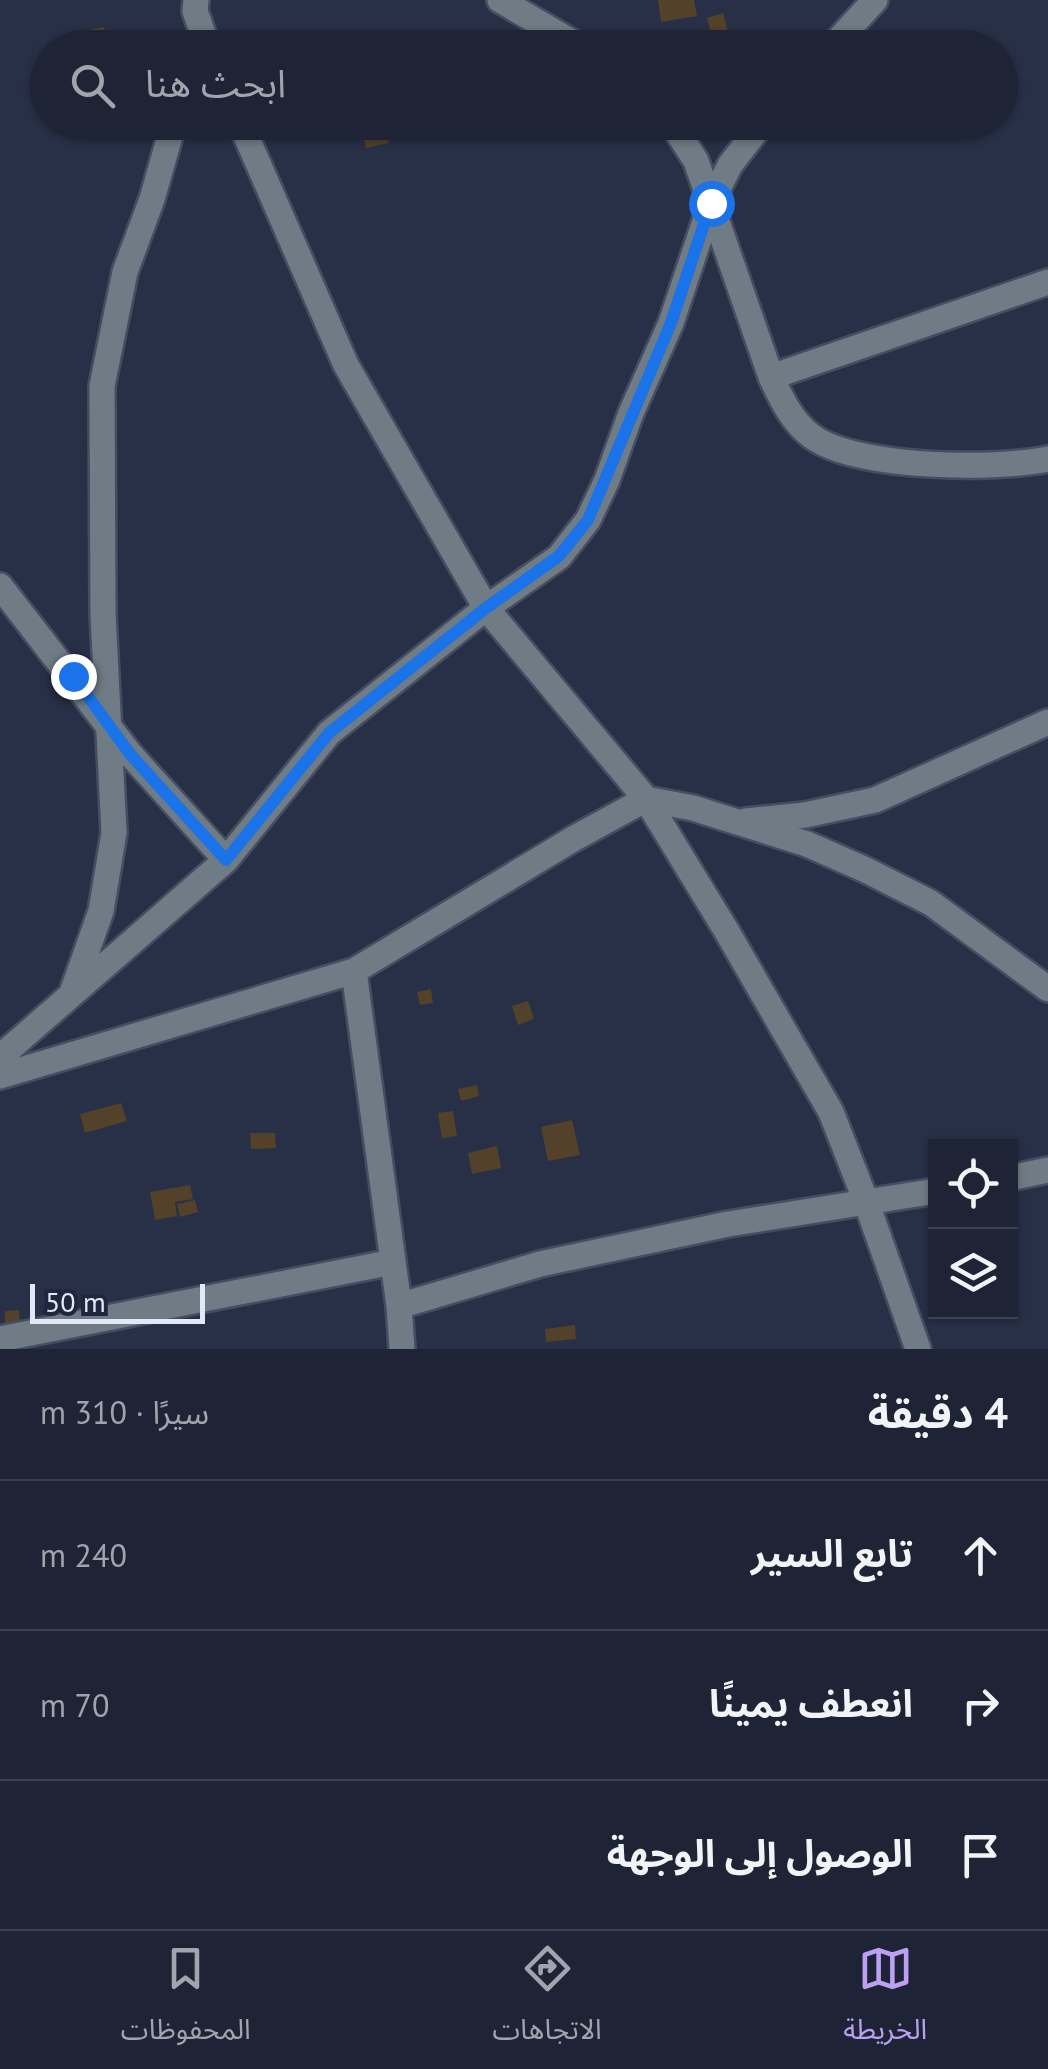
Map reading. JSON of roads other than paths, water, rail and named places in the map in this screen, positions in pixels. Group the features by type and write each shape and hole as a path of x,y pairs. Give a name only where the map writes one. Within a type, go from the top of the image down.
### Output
{"street":[{"path":"500,0 551,30"},
{"path":"848,30 875,0"},
{"path":"190,30 194,4"},
{"path":"194,4 202,30"},
{"path":"72,994 101,912 114,833 103,614 102,386 125,272 169,140"},
{"path":"248,140 346,365 486,608 646,799 830,1112 868,1204 918,1349"},
{"path":"683,140 696,161 771,377 785,408 811,436 851,453 915,464 1048,459"},
{"path":"0,1057 226,860 329,733 486,608 559,556 588,520 671,323 711,203 730,165 749,140"},
{"path":"771,377 1048,282"},
{"path":"0,586 130,754 226,860"},
{"path":"736,822 805,815 874,800 1048,722"},
{"path":"0,1076 354,971 573,838 646,799 693,808 807,844 931,903 1048,989"},
{"path":"354,971 402,1349"},
{"path":"1018,1176 1048,1170"},
{"path":"399,1306 540,1264 728,1224 928,1193"},
{"path":"0,1339 393,1262"}]}
